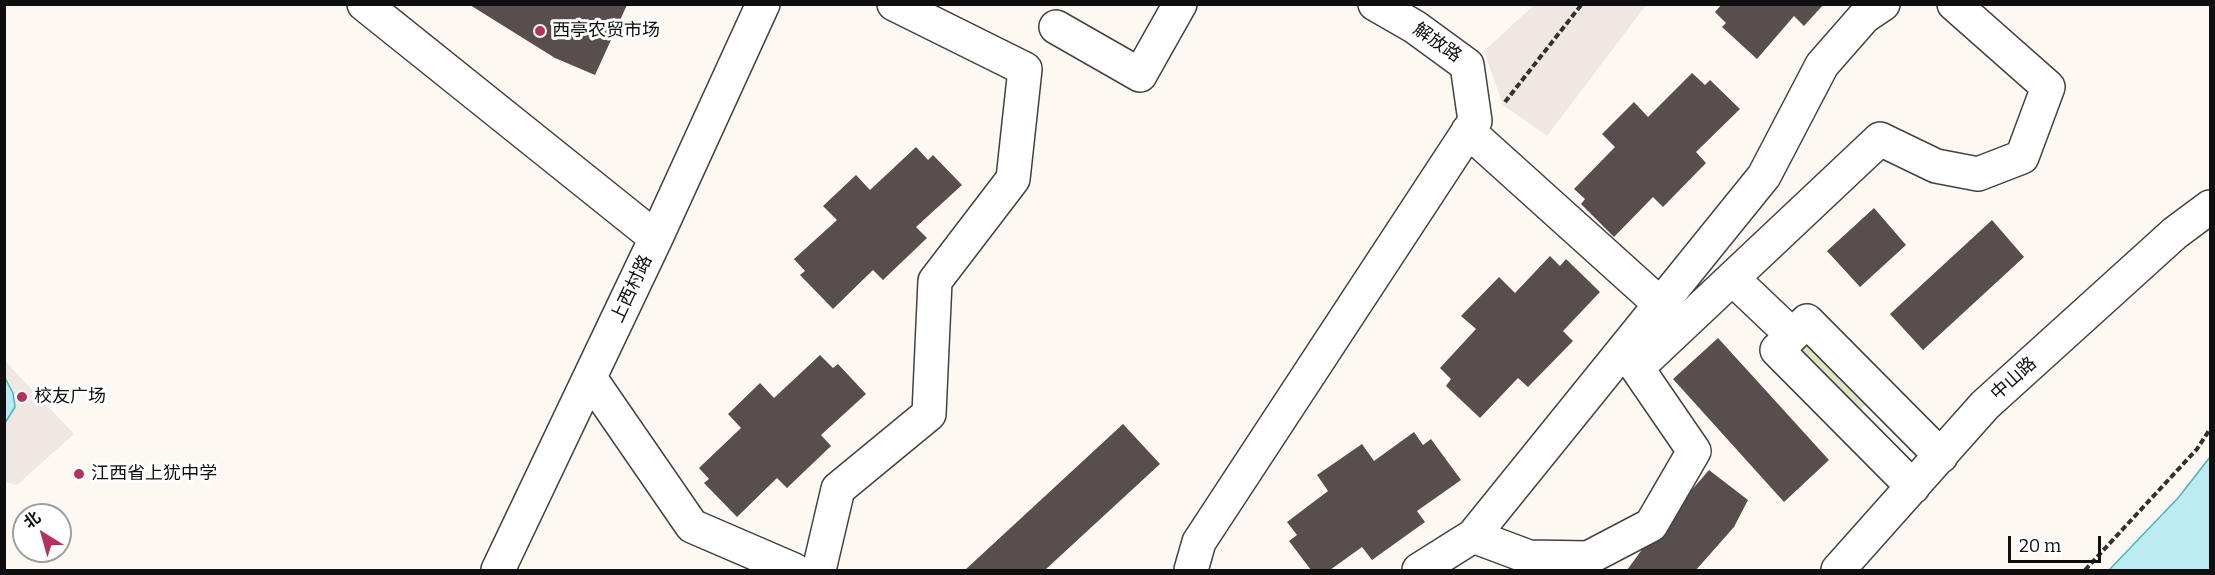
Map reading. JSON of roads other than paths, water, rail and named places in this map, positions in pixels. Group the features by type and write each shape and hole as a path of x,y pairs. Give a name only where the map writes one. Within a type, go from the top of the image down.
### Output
{"street":[{"path":"364,4 656,238"},
{"name":"上西村路","path":"498,570 656,238 763,4"},
{"path":"819,570 838,489 929,414 935,281 1013,179 1025,69 894,4"},
{"path":"1056,27 1140,75 1180,4"},
{"name":"解放路","path":"1375,4 1415,27 1467,65 1475,121 1468,131"},
{"path":"1419,570 1473,536 1764,176 1822,65 1864,17 1883,4"},
{"path":"1473,536 1529,557 1588,558 1651,525 1694,450 1636,368 1880,139 1936,165 1978,174 2022,156 2048,87 1954,4"},
{"path":"1191,570 1199,542 1468,131 1660,304"},
{"name":"中山路","path":"1838,570 1985,405 2175,233 2211,207"},
{"path":"1733,279 1791,335"},
{"path":"1913,487 1777,350 1807,321 1941,456"},
{"path":"590,378 692,526 794,570"}],"water":[{"path":"5,378 13,393 15,407 5,423"},
{"path":"2210,457 2210,570 2109,570 2178,498"}],"place":[{"name":"西亭农贸市场","path":"540,31"},
{"name":"校友广场","path":"22,397"},
{"name":"江西省上犹中学","path":"79,474"}]}
